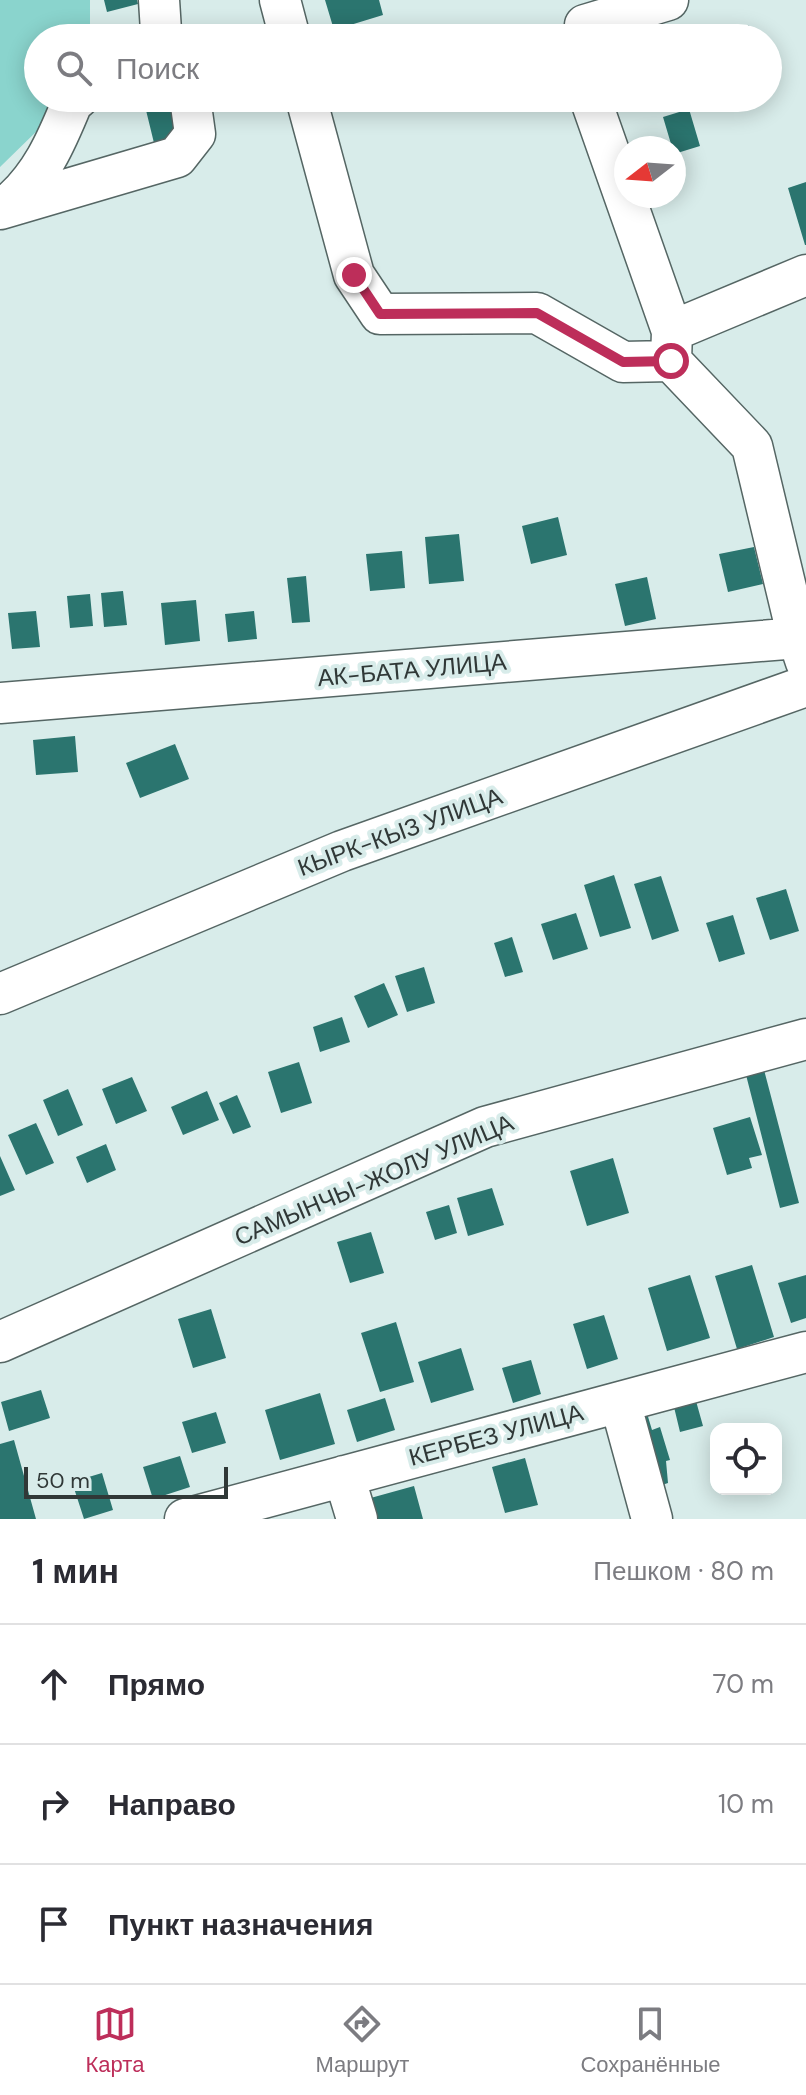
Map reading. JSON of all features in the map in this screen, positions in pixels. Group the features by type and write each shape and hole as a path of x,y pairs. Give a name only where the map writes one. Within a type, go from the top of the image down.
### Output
{"street":[{"path":"159,0 161,24"},
{"path":"280,0 286,24"},
{"path":"588,24 668,0"},
{"path":"3,208 27,189 52,151 68,112"},
{"path":"3,208 177,157 195,134 192,112"},
{"path":"310,112 354,275 380,314 537,313 623,362 672,346 806,275"},
{"path":"595,112 672,346 752,446 802,650"},
{"name":"АК-БАТА УЛИЦА","path":"0,703 802,650"},
{"name":"КЫРК-КЫЗ УЛИЦА","path":"0,994 342,851 806,686"},
{"name":"САМЫНЧЫ-ЖОЛУ УЛИЦА","path":"0,1342 485,1127 806,1039"},
{"name":"КЕРБЕЗ УЛИЦА","path":"185,1519 806,1352"},
{"path":"620,1402 652,1519"},
{"path":"344,1476 357,1519"}],"shaded area":[{"path":"0,0 90,0 90,24 24,24 24,112 51,112 41,127 0,167"}],"building":[{"path":"104,0 137,0 138,4 107,12"},
{"path":"325,0 379,0 383,15 354,24 332,24"},
{"path":"146,112 171,112 177,137 154,143"},
{"path":"690,112 700,146 686,150 686,136 669,136 663,117"},
{"path":"806,182 806,245 805,245 788,188"},
{"path":"558,517 567,555 531,564 522,526"},
{"path":"459,534 464,581 429,584 425,537"},
{"path":"754,547 763,584 728,592 719,554"},
{"path":"402,551 405,588 370,591 366,554"},
{"path":"306,576 310,622 292,623 287,578"},
{"path":"647,577 656,619 625,626 615,584"},
{"path":"123,591 127,625 104,627 101,593"},
{"path":"90,594 93,626 70,628 67,596"},
{"path":"196,600 200,641 165,645 161,603"},
{"path":"36,611 40,647 12,649 8,613"},
{"path":"254,611 257,639 228,642 225,614"},
{"path":"75,736 78,772 36,775 33,740"},
{"path":"175,744 189,779 140,798 126,763"},
{"path":"614,875 631,928 600,937 584,885"},
{"path":"661,876 679,931 652,940 634,884"},
{"path":"786,889 799,931 770,940 756,898"},
{"path":"576,913 588,949 553,960 541,924"},
{"path":"733,915 745,954 719,962 706,923"},
{"path":"512,937 523,972 505,977 494,943"},
{"path":"424,967 435,1003 407,1012 395,976"},
{"path":"384,983 398,1015 368,1028 354,996"},
{"path":"342,1017 350,1042 320,1052 313,1027"},
{"path":"299,1062 312,1103 281,1113 268,1072"},
{"path":"763,1066 799,1203 780,1208 745,1071"},
{"path":"132,1077 147,1111 116,1124 102,1089"},
{"path":"68,1089 83,1125 58,1136 43,1100"},
{"path":"207,1091 219,1120 183,1135 171,1107"},
{"path":"237,1095 251,1127 233,1134 219,1103"},
{"path":"750,1117 762,1155 749,1158 752,1168 727,1175 713,1128"},
{"path":"36,1123 54,1163 26,1175 8,1135"},
{"path":"106,1144 116,1170 87,1183 76,1157"},
{"path":"0,1156 15,1190 0,1196"},
{"path":"613,1158 629,1213 587,1226 570,1171"},
{"path":"492,1188 504,1225 468,1236 457,1198"},
{"path":"449,1205 457,1233 435,1240 426,1212"},
{"path":"371,1232 384,1273 350,1283 337,1242"},
{"path":"752,1265 774,1337 737,1349 715,1276"},
{"path":"690,1275 710,1338 667,1351 648,1288"},
{"path":"806,1275 806,1318 791,1323 778,1283"},
{"path":"211,1309 226,1358 193,1368 178,1319"},
{"path":"604,1315 618,1359 587,1369 573,1324"},
{"path":"396,1322 414,1382 380,1392 361,1333"},
{"path":"461,1348 474,1390 431,1403 418,1362"},
{"path":"531,1360 541,1394 513,1403 502,1368"},
{"path":"41,1390 50,1418 9,1431 1,1402"},
{"path":"320,1393 335,1444 280,1460 265,1410"},
{"path":"385,1398 395,1430 357,1442 347,1410"},
{"path":"696,1401 703,1426 680,1432 674,1407"},
{"path":"646,1410 652,1430 660,1427 670,1460 666,1461 668,1483 650,1489 629,1415"},
{"path":"216,1412 226,1443 192,1453 182,1422"},
{"path":"14,1440 36,1519 0,1519 0,1444"},
{"path":"180,1456 190,1487 153,1499 143,1467"},
{"path":"525,1458 538,1505 505,1513 492,1467"},
{"path":"102,1473 113,1510 84,1519 72,1482"},
{"path":"414,1486 423,1519 372,1519 367,1499"}],"route":[{"path":"354,275 380,314 537,313 590,346 623,362 671,361"}]}
